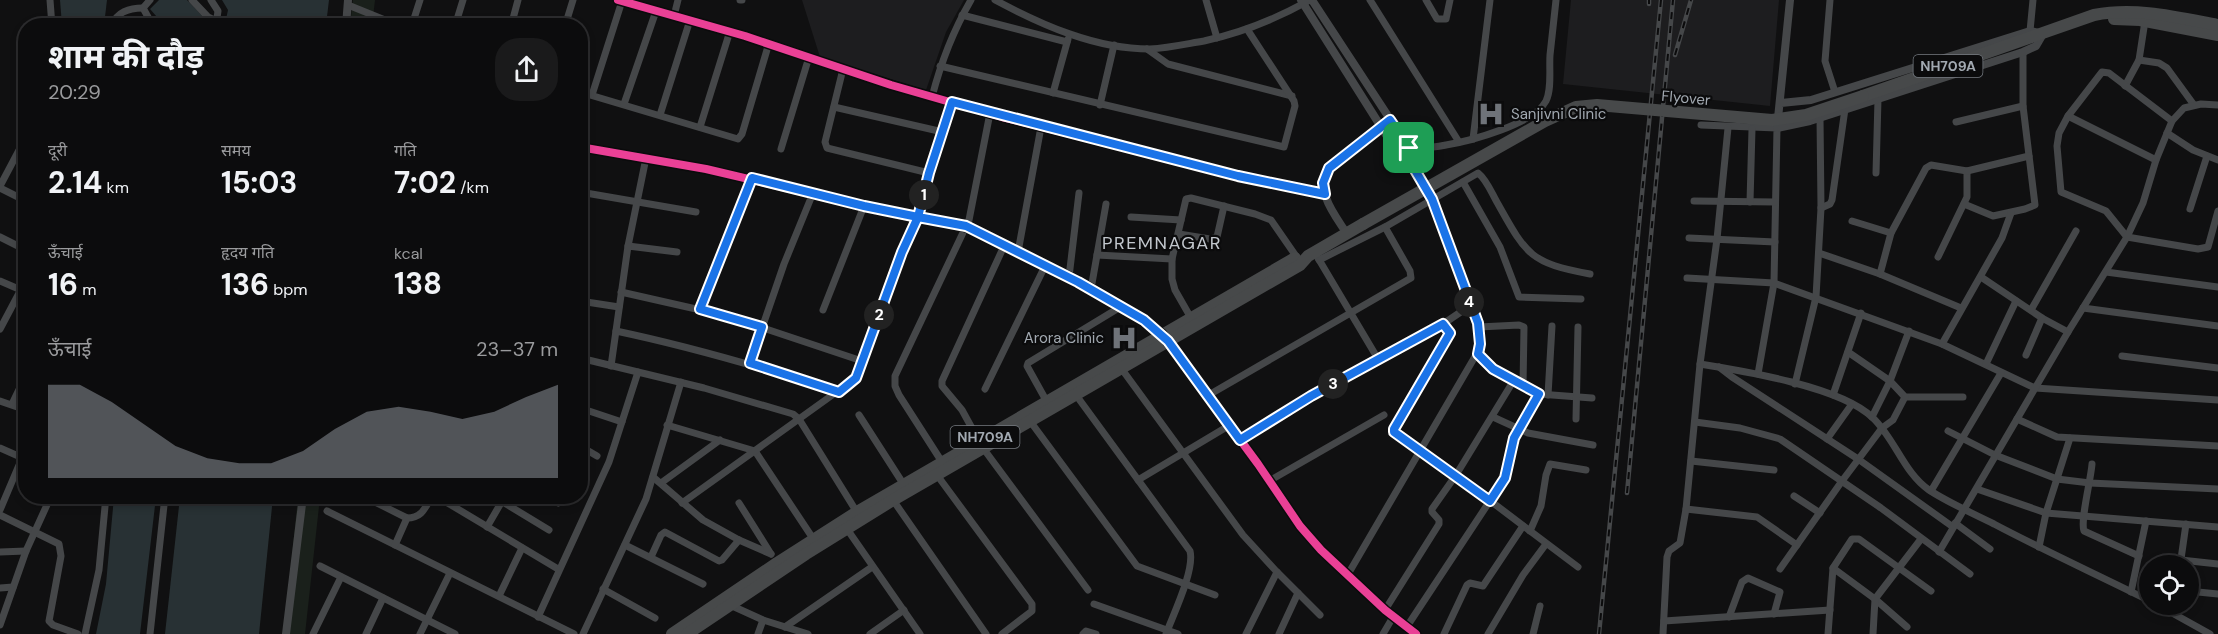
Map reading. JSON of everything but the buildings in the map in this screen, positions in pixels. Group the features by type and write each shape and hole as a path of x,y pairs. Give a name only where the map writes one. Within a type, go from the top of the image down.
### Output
{"highway":[{"name":"NH709A","path":"2035,34 2094,15 2115,11 2144,11 2218,25"},
{"name":"NH709A","path":"2068,25 2116,19 2145,21 2218,35"},
{"name":"Flyover","path":"1347,234 1545,121 1575,107 1597,105 1772,120 1806,115 2035,34"},
{"name":"NH709A","path":"672,634 774,558 893,500 937,475 1047,402 1308,258 1347,234"},
{"name":"NH709A","path":"691,633 847,529 860,516 904,485 942,462 1030,421 1121,368 1191,318 1308,258"}],"street":[{"path":"50,0 51,18"},
{"path":"116,18 131,9 144,7 150,0"},
{"path":"192,0 210,18"},
{"path":"211,0 218,11 217,18"},
{"path":"415,18 420,0"},
{"path":"457,18 463,0"},
{"path":"513,18 518,0"},
{"path":"567,18 573,0"},
{"path":"592,95 620,0 730,31 843,69 990,113 1238,176 1325,194"},
{"path":"674,16 678,0"},
{"path":"933,97 940,66 953,31 971,0"},
{"path":"995,0 1032,20 1069,34 1114,45 1147,49 1178,46 1248,30 1306,1"},
{"path":"1207,0 1217,38"},
{"path":"1370,0 1460,142"},
{"path":"1426,0 1437,19 1442,20 1446,19 1449,14 1450,0"},
{"path":"1473,139 1490,0"},
{"path":"1306,1 1395,149 1401,154 1473,139 1534,114 1546,101 1548,94 1556,0"},
{"path":"1758,374 1774,283 1777,128 1790,0"},
{"path":"1830,0 1825,61 1835,92"},
{"path":"1701,125 1752,129 1777,128 1820,117 2024,52 2036,46 2033,0"},
{"path":"1306,1 1390,120 1407,151 1432,199 1479,327 1478,354 1347,576"},
{"path":"347,18 348,2 381,18"},
{"path":"144,7 149,18"},
{"path":"624,104 656,11"},
{"path":"962,15 1067,42"},
{"path":"660,115 690,20"},
{"path":"2125,86 2139,60 2145,21"},
{"path":"940,66 1282,148 1286,146 1294,106 1292,96 1248,30"},
{"path":"700,127 730,31"},
{"path":"1053,93 1069,34"},
{"path":"1781,103 1811,100 2035,34"},
{"path":"588,94 740,138 769,43"},
{"path":"1100,105 1114,45"},
{"path":"1147,49 1168,64 1292,96"},
{"path":"1964,204 1989,216 2011,213 2035,205 2023,106 2024,52"},
{"path":"781,149 809,57"},
{"path":"2139,60 2159,63 2167,68 2194,105"},
{"path":"843,69 825,142 827,148 929,173"},
{"path":"2172,120 2109,73 2102,72 2061,127 2058,138 2061,192 2106,211 2127,237 2205,248 2208,245 2218,211"},
{"path":"1876,173 1878,99"},
{"path":"682,503 856,378 902,252 918,217 929,173 952,102"},
{"path":"1939,552 2068,332 2127,237 2143,203 2156,160 2172,120 2179,111 2194,105 2218,105"},
{"path":"1956,122 2023,106"},
{"path":"834,107 943,132"},
{"path":"1821,208 1830,204 1832,200 1845,109"},
{"path":"942,462 899,395 895,386 895,376 966,226 990,113"},
{"path":"2068,116 2156,160"},
{"path":"1796,384 1816,297 1821,208 1820,117"},
{"path":"1347,234 1325,194 1323,183 1329,168 1390,120"},
{"path":"1018,252 1041,127"},
{"path":"1663,634 1667,557 1669,551 1680,543 1686,509 1701,364 1718,239 1728,128"},
{"path":"1750,202 1752,129"},
{"path":"2167,133 2206,156 2218,160"},
{"path":"588,148 752,178 864,206 966,226 1122,306 1165,338 1230,425 1300,526 1347,576 1406,628 1416,634"},
{"path":"17,153 0,187 18,197"},
{"path":"1880,274 1892,233 1926,168 1931,165 1967,171 2029,156"},
{"path":"2190,209 2206,156"},
{"path":"610,366 628,246 646,158"},
{"path":"1938,257 1969,191 1967,171"},
{"path":"1308,258 1384,227 1476,173 1480,173 1521,244 1539,260 1554,267 1590,274"},
{"path":"700,309 752,178"},
{"path":"1463,182 1500,247 1519,297 1581,299"},
{"path":"588,193 696,212"},
{"path":"750,363 813,193"},
{"path":"1069,277 1079,193"},
{"path":"1191,318 1174,290 1172,279 1172,259 1184,203 1188,199 1224,206 1271,220 1308,258 1350,313 1378,359"},
{"path":"1694,201 1775,202"},
{"path":"1090,289 1106,204"},
{"path":"824,310 864,206"},
{"path":"1179,234 1217,237 1224,206"},
{"path":"1942,344 1961,308 1982,277 2002,238 2011,213"},
{"path":"1131,217 1181,220"},
{"path":"1852,221 1892,233"},
{"path":"1207,396 1412,277 1384,227"},
{"path":"2031,310 2076,231"},
{"path":"0,237 18,246"},
{"path":"1689,238 1775,242"},
{"path":"628,246 676,252"},
{"path":"1004,246 942,381 944,388 962,410 981,444 1088,590"},
{"path":"1819,253 1880,274 1961,308"},
{"path":"1097,255 1172,259"},
{"path":"985,389 1045,266"},
{"path":"2106,272 2218,287"},
{"path":"1982,277 2042,318 2068,332"},
{"path":"1687,278 1774,283 1942,344 2035,388 2218,400"},
{"path":"0,281 18,289"},
{"path":"621,292 700,309 762,327 862,361"},
{"path":"0,329 18,296"},
{"path":"1986,364 2016,301"},
{"path":"588,302 619,307"},
{"path":"1240,440 1311,396 1443,324 1471,305"},
{"path":"1047,402 1027,366 1028,363 1122,306"},
{"path":"2083,308 2218,326"},
{"path":"1833,395 1861,313"},
{"path":"2026,355 2042,318"},
{"path":"1443,324 1450,333 1394,430 1395,433 1456,475 1578,567"},
{"path":"1479,327 1519,325 1524,327 1523,386"},
{"path":"1548,395 1552,326"},
{"path":"1576,419 1578,327"},
{"path":"616,331 750,363 839,392"},
{"path":"1872,417 1890,381 1909,331"},
{"path":"1848,352 1890,381 1905,397 1963,397"},
{"path":"1478,354 1493,369 1539,394 1592,398"},
{"path":"2122,356 2218,368"},
{"path":"588,360 681,382 787,412 799,419 860,516"},
{"path":"1701,364 1758,374 1796,384 1833,395 1852,404 1872,417 1882,428 1914,476 1931,491 2139,596"},
{"path":"1719,367 1990,549"},
{"path":"1121,368 1243,535 1320,615"},
{"path":"538,617 558,569 609,462 638,372"},
{"path":"1931,491 1964,439 2001,373"},
{"path":"1385,610 1439,524 1432,508 1456,475 1514,381"},
{"path":"583,634 646,499 681,382"},
{"path":"12,405 18,392"},
{"path":"1406,628 1505,478 1518,430 1539,394"},
{"path":"1076,395 1190,551 1191,559 1185,584 1167,632"},
{"path":"1780,569 1858,459 1882,428 1893,420 1905,397"},
{"path":"0,401 18,407"},
{"path":"1827,439 1852,404"},
{"path":"588,411 622,422"},
{"path":"859,415 904,485"},
{"path":"1269,481 1384,415"},
{"path":"1493,417 1518,430 1593,445"},
{"path":"2017,419 2053,436 2218,446"},
{"path":"1030,421 1134,563 1140,568 1215,595"},
{"path":"1695,422 1771,435 1794,447 1970,574"},
{"path":"668,425 755,451 814,540"},
{"path":"1138,480 1230,425"},
{"path":"1948,430 1995,455 2057,478 2090,483 2218,489"},
{"path":"2039,547 2046,513 2070,438"},
{"path":"661,483 720,440"},
{"path":"0,448 18,456"},
{"path":"588,451 597,456"},
{"path":"1691,460 1774,470"},
{"path":"1444,634 1467,585 1470,583 1483,586 1541,506 1550,464 1586,470"},
{"path":"2092,464 2082,528 2086,533 2139,556 2131,592"},
{"path":"0,510 18,472"},
{"path":"937,475 1032,604 1032,611 1002,634"},
{"path":"653,477 703,519 774,558"},
{"path":"1977,489 2046,513 2218,527"},
{"path":"1794,496 1820,513"},
{"path":"893,500 986,634"},
{"path":"739,503 774,558"},
{"path":"0,625 26,551 48,504"},
{"path":"85,634 99,570 105,504"},
{"path":"150,634 164,504"},
{"path":"286,634 302,504"},
{"path":"379,504 407,518 419,516 428,504"},
{"path":"448,504 558,569"},
{"path":"487,527 500,504"},
{"path":"510,504 549,531"},
{"path":"1686,509 1757,517 1797,545"},
{"path":"327,512 574,634"},
{"path":"0,515 36,531 56,542 61,548 50,624 78,634"},
{"path":"395,545 407,518"},
{"path":"2139,555 2146,521"},
{"path":"2182,555 2186,524"},
{"path":"847,529 920,634"},
{"path":"651,557 664,532 718,561 722,560 739,540"},
{"path":"1828,634 1833,567 1855,538 1931,591"},
{"path":"1873,634 1875,599 1921,539"},
{"path":"1488,634 1518,583 1546,544"},
{"path":"625,545 703,584"},
{"path":"499,596 522,548"},
{"path":"0,552 26,551"},
{"path":"2199,563 2218,564"},
{"path":"320,566 455,634"},
{"path":"784,627 872,567"},
{"path":"1833,567 1907,627"},
{"path":"1246,634 1277,572"},
{"path":"420,634 450,573"},
{"path":"313,634 341,577"},
{"path":"1729,617 1745,579 1780,592 1773,614"},
{"path":"0,588 13,587"},
{"path":"603,589 655,618"},
{"path":"2199,592 2218,594"},
{"path":"1279,634 1298,593"},
{"path":"366,634 383,598"},
{"path":"1094,604 1167,632 1178,634"},
{"path":"730,606 763,620 808,634"},
{"path":"1533,634 1540,606"},
{"path":"870,634 904,610"},
{"path":"1664,621 1830,610"},
{"path":"2181,615 2211,634"},
{"path":"1383,634 1393,617"},
{"path":"758,634 763,620"},
{"path":"1083,634 1086,631 1096,634"}],"shaded area":[{"path":"60,0 107,0 105,18 61,18"},
{"path":"159,0 187,0 204,18 158,18 150,9"},
{"path":"222,0 329,0 327,18 226,18 228,10"},
{"path":"353,0 375,0 373,18 351,18"},
{"path":"802,0 964,0 946,32 926,90 820,57"},
{"path":"1571,0 1779,0 1770,106 1563,84"},
{"path":"113,504 155,504 140,634 96,634 106,584"},
{"path":"179,504 272,504 259,634 165,634"},
{"path":"297,504 319,504 305,634 284,634"}],"railway":[{"path":"1599,634 1661,0"},
{"path":"1627,493 1673,0"},
{"path":"1675,55 1691,0"}],"cycle path":[{"path":"618,0 745,36 891,85 1002,117 1238,176 1325,194"},
{"path":"588,148 706,169 966,227 1078,281 1122,306 1162,334 1258,464 1300,526 1321,550 1385,610 1416,634"}],"place":[{"name":"Sanjivni Clinic","path":"1491,114"},
{"name":"Arora Clinic","path":"1124,338"}],"district":[{"name":"PREMNAGAR","path":"1162,243"}],"route":[{"path":"1409,148 1390,120 1329,168 1323,183 1325,194 1238,176 1002,117 952,102 929,173 918,217 752,178 700,309 762,327 750,363 839,392 856,378 902,252 918,217 966,226 1122,306 1162,334 1240,440 1311,396 1443,324 1450,333 1394,432 1490,501 1507,473 1514,438 1539,394 1493,369 1478,354 1480,348 1478,323 1432,199 1405,153 1409,148"}]}
